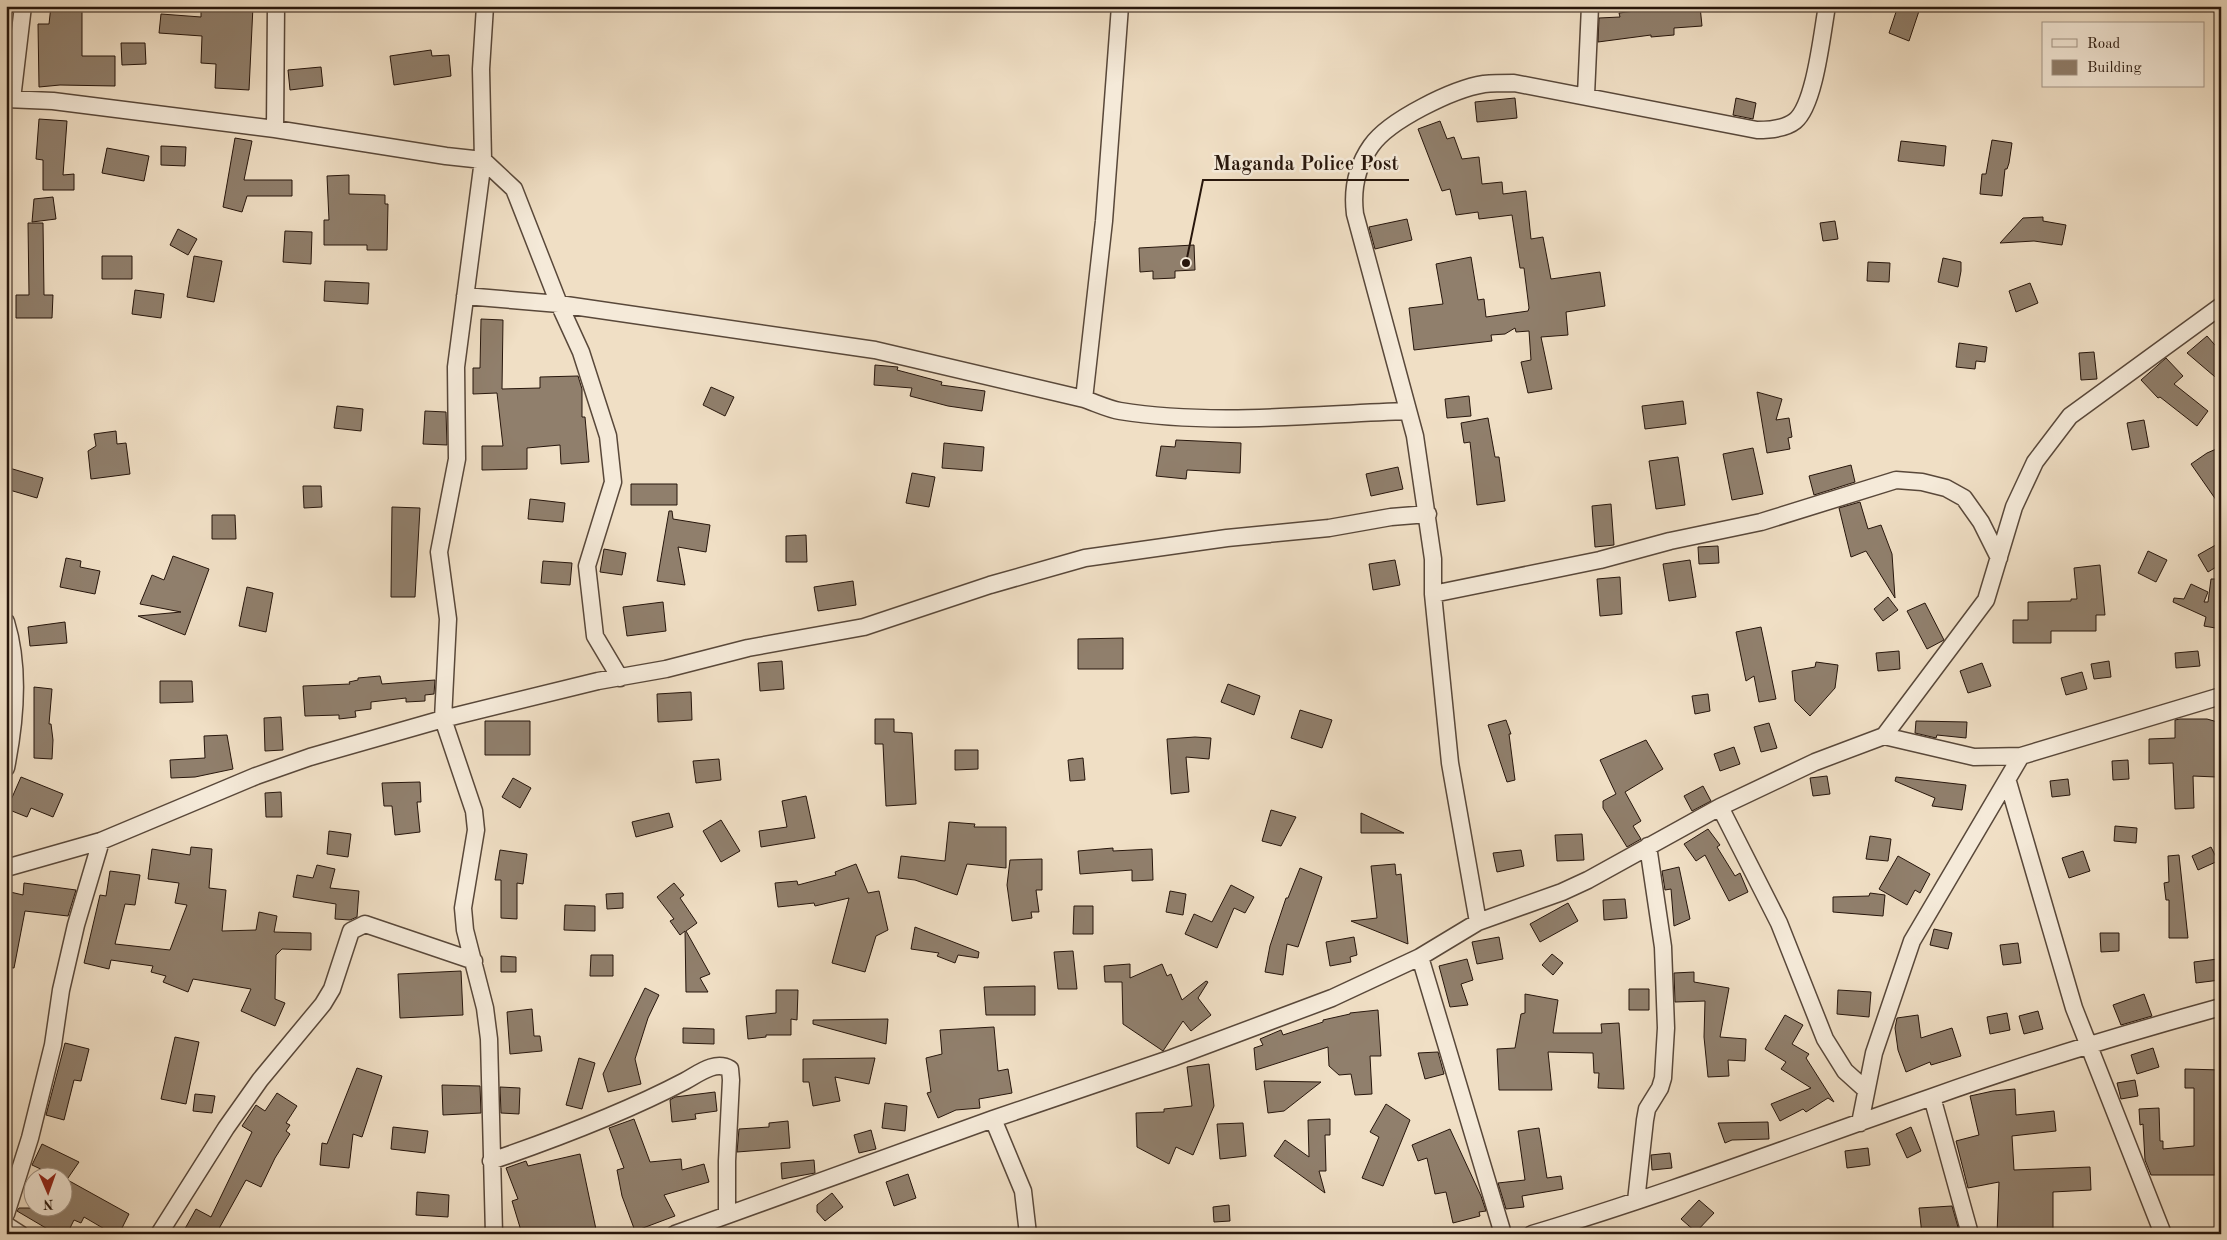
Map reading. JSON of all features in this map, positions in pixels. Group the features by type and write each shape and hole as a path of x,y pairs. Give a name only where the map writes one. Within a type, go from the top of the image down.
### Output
{"street":[{"path":"22,6 9,99 53,101 275,129 483,160 514,189 559,304 581,352 608,436 613,482 587,566 595,636 620,678"},
{"path":"275,129 276,6"},
{"path":"485,6 481,69 483,160 456,367 457,459 439,552 448,619 443,719 474,812 476,830 462,908 465,930 485,1008 489,1039 494,1234"},
{"path":"1084,399 1104,221 1120,6"},
{"path":"1586,95 1590,6"},
{"path":"1478,922 1450,764 1428,514 1415,436 1355,214 1353,194 1359,170 1372,145 1408,115 1438,99 1483,84 1514,83 1586,95 1608,102 1758,130 1781,128 1795,121 1805,108 1816,73 1826,6"},
{"path":"465,296 559,304 875,350 1084,399 1118,410 1166,416 1233,417 1408,410"},
{"path":"675,1234 993,1119 1172,1058 1332,998 1420,957 1478,922 1562,892 1623,861 1720,807 1815,762 1884,736 1986,600 2014,507 2035,462 2070,416 2221,306"},
{"path":"1434,594 1600,560 1670,541 1761,522 1896,480 1922,482 1946,488 1964,498 1981,522 1999,558"},
{"path":"6,868 101,841 256,776 310,757 443,719 598,681 620,678 748,648 864,627 990,585 1085,558 1227,538 1329,528 1391,517 1428,514"},
{"path":"6,622 10,635 14,668 6,768"},
{"path":"1884,736 1974,758 2022,756 2221,696"},
{"path":"1860,1124 1874,1054 1912,941 2022,756"},
{"path":"2008,782 2074,1008 2162,1234"},
{"path":"1720,807 1779,923 1825,1039 1845,1071 1866,1090"},
{"path":"6,1214 30,1138 53,1045 61,990 76,925 101,841"},
{"path":"1636,1201 1645,1120 1647,1109 1660,1088 1666,1028 1662,947 1648,846"},
{"path":"159,1234 183,1193 254,1088 323,1004 332,990 351,931 365,924 474,961"},
{"path":"1420,957 1504,1234"},
{"path":"1532,1234 1636,1201 2089,1044 2221,1007"},
{"path":"491,1161 543,1144 709,1068 723,1065 730,1069 731,1080 727,1161 727,1214"},
{"path":"1932,1097 1970,1234"},
{"path":"993,1119 1024,1191 1028,1234"},
{"path":"6,1226 20,1234"}],"building":[{"path":"51,6 82,6 82,56 115,56 115,86 60,85 39,87 38,24 49,24"},
{"path":"201,6 253,6 249,90 215,88 216,64 201,63 202,36 159,33 161,14 201,17"},
{"path":"1675,6 1700,6 1702,26 1674,28 1674,35 1651,37 1651,35 1598,42 1599,18 1620,17 1619,13"},
{"path":"1898,6 1919,11 1909,41 1889,33"},
{"path":"121,43 145,43 146,64 122,65"},
{"path":"431,50 432,56 449,55 451,76 394,85 390,56"},
{"path":"321,67 323,86 290,90 288,70"},
{"path":"1515,98 1517,118 1477,122 1475,102"},
{"path":"1736,98 1756,103 1753,119 1733,115"},
{"path":"39,119 67,121 63,175 74,174 74,190 43,190 43,160 36,159"},
{"path":"1440,121 1447,139 1454,137 1462,159 1479,157 1482,184 1502,182 1503,194 1526,191 1531,239 1543,237 1551,279 1600,272 1605,306 1566,312 1568,335 1541,337 1552,389 1528,393 1521,362 1531,360 1529,331 1516,332 1515,328 1505,334 1491,335 1492,341 1414,350 1409,308 1443,304 1436,264 1471,257 1478,300 1484,299 1486,317 1528,311 1529,308 1524,268 1520,268 1512,215 1479,219 1478,212 1456,215 1450,189 1442,191 1418,129"},
{"path":"235,138 252,141 244,180 292,180 292,196 247,196 242,212 223,207"},
{"path":"1992,140 2012,143 2009,163 2007,169 2005,169 2002,196 1980,194 1982,174 1986,174"},
{"path":"1901,141 1946,146 1944,166 1898,161"},
{"path":"161,146 186,147 185,166 161,165"},
{"path":"107,148 149,156 144,181 102,173"},
{"path":"349,175 349,194 385,195 385,204 388,204 387,250 367,250 367,245 324,245 324,220 329,220 327,176"},
{"path":"53,197 56,219 32,222 34,199"},
{"path":"2043,217 2043,221 2066,225 2062,245 2034,241 2000,243 2023,218"},
{"path":"1407,219 1412,240 1375,249 1369,227"},
{"path":"1835,221 1838,239 1823,241 1820,223"},
{"path":"28,223 43,223 44,295 53,295 52,318 16,318 16,295 29,295"},
{"path":"178,229 197,239 188,255 170,245"},
{"path":"285,231 312,232 311,264 283,262"},
{"path":"1194,245 1195,270 1175,271 1175,278 1153,279 1153,271 1140,272 1139,248"},
{"path":"102,256 132,256 132,279 102,279"},
{"path":"194,256 222,261 214,302 187,297"},
{"path":"1943,258 1961,262 1958,287 1938,282"},
{"path":"1868,262 1890,263 1889,282 1867,281"},
{"path":"325,281 369,283 368,304 324,301"},
{"path":"2030,283 2038,303 2016,312 2009,291"},
{"path":"135,290 164,294 161,318 132,314"},
{"path":"481,319 503,320 502,389 540,388 540,377 578,376 582,389 582,417 585,417 589,462 561,464 560,445 527,448 527,469 482,470 482,446 503,446 497,393 473,394 473,368 480,368"},
{"path":"2207,336 2221,352 2221,382 2187,353"},
{"path":"1959,343 1987,347 1985,362 1976,361 1975,369 1956,367"},
{"path":"2094,352 2097,379 2081,380 2079,353"},
{"path":"2166,358 2183,376 2174,384 2208,411 2197,426 2160,397 2158,398 2141,380"},
{"path":"875,365 898,367 897,370 942,382 941,385 985,391 982,411 948,406 910,396 912,388 874,385"},
{"path":"711,387 734,397 725,416 703,405"},
{"path":"1757,392 1782,399 1776,420 1789,418 1792,437 1788,438 1790,449 1767,453"},
{"path":"1469,396 1471,416 1447,418 1445,399"},
{"path":"1683,401 1686,424 1645,429 1642,406"},
{"path":"337,406 363,409 361,431 334,428"},
{"path":"425,411 446,412 447,445 423,444"},
{"path":"1488,418 1495,457 1499,457 1505,501 1477,505 1470,442 1464,443 1461,423"},
{"path":"2144,420 2149,447 2132,450 2127,423"},
{"path":"116,431 117,444 126,443 130,474 91,479 88,451 96,446 94,434"},
{"path":"1176,440 1241,443 1240,473 1187,470 1186,479 1156,476 1161,446 1175,447"},
{"path":"944,443 984,447 982,471 942,468"},
{"path":"2221,447 2221,507 2191,464 2207,453"},
{"path":"1753,448 1763,494 1732,500 1723,454"},
{"path":"1678,457 1685,505 1656,509 1649,461"},
{"path":"1851,465 1855,482 1814,495 1809,476"},
{"path":"6,467 43,478 37,498 6,489"},
{"path":"1398,467 1403,489 1371,496 1366,474"},
{"path":"912,473 935,477 929,507 906,503"},
{"path":"631,484 677,484 677,505 631,505"},
{"path":"303,486 321,486 322,507 304,508"},
{"path":"530,499 565,503 563,522 528,519"},
{"path":"1860,502 1868,529 1881,525 1892,554 1895,598 1866,551 1851,557 1839,508"},
{"path":"1611,504 1614,545 1595,547 1592,506"},
{"path":"392,507 420,508 415,597 391,597"},
{"path":"669,511 672,511 673,519 710,525 706,552 678,547 685,585 657,581"},
{"path":"212,515 235,515 236,539 212,539"},
{"path":"806,535 807,562 786,562 786,536"},
{"path":"2221,542 2221,564 2208,572 2198,555"},
{"path":"1718,546 1719,563 1699,564 1698,547"},
{"path":"604,549 626,553 622,575 600,572"},
{"path":"2148,551 2167,560 2156,582 2138,573"},
{"path":"173,556 209,569 185,635 138,616 181,612 140,604 152,575 164,580"},
{"path":"66,558 81,561 80,567 100,571 95,594 60,587"},
{"path":"1395,560 1400,585 1373,590 1369,564"},
{"path":"1690,560 1696,597 1669,601 1663,564"},
{"path":"543,561 572,563 570,585 541,583"},
{"path":"2100,565 2105,615 2096,615 2096,631 2051,631 2051,643 2013,643 2013,620 2028,620 2028,602 2071,601 2071,599 2077,599 2074,568"},
{"path":"1620,577 1622,614 1600,616 1597,579"},
{"path":"2211,579 2221,579 2221,629 2204,626 2206,617 2173,602 2174,598 2184,599 2191,584 2208,592 2204,602 2208,602"},
{"path":"853,581 856,605 818,611 814,587"},
{"path":"247,587 273,593 266,632 239,626"},
{"path":"1888,597 1898,610 1883,621 1874,609"},
{"path":"663,602 666,631 627,636 623,607"},
{"path":"1925,603 1944,640 1927,649 1907,611"},
{"path":"65,622 67,643 30,646 28,627"},
{"path":"1761,627 1776,699 1759,702 1754,676 1746,681 1736,632"},
{"path":"1123,638 1123,669 1078,669 1078,639"},
{"path":"1899,651 1900,669 1878,671 1876,653"},
{"path":"2198,651 2200,666 2176,668 2175,653"},
{"path":"782,661 784,689 760,691 758,663"},
{"path":"2109,661 2111,677 2094,679 2091,664"},
{"path":"1816,662 1838,665 1835,688 1810,716 1795,701 1792,671 1815,667"},
{"path":"1982,663 1991,686 1968,693 1960,671"},
{"path":"2082,672 2087,689 2066,695 2061,678"},
{"path":"380,676 382,684 435,680 434,694 425,695 425,701 406,702 406,698 371,702 371,709 355,711 356,717 339,719 339,715 305,716 303,686 350,684 349,682 358,680 358,678"},
{"path":"160,681 192,681 193,702 160,703"},
{"path":"1228,684 1260,696 1254,715 1221,702"},
{"path":"34,687 52,689 49,724 51,724 53,740 52,759 34,758"},
{"path":"691,692 692,720 658,722 657,694"},
{"path":"1708,694 1710,711 1695,714 1692,696"},
{"path":"1300,710 1332,720 1322,748 1291,738"},
{"path":"281,717 283,750 265,751 264,718"},
{"path":"875,719 894,719 894,732 912,733 916,804 886,806 883,744 875,744"},
{"path":"2207,719 2221,723 2221,749 2217,748 2216,777 2193,776 2194,808 2175,809 2173,763 2149,764 2149,739 2175,738 2175,720"},
{"path":"1506,720 1511,734 1509,734 1515,780 1507,782 1488,725"},
{"path":"485,721 530,721 530,755 485,755"},
{"path":"1916,721 1967,722 1966,738 1937,735 1936,738 1915,733"},
{"path":"1769,723 1777,748 1761,752 1754,727"},
{"path":"227,735 233,769 195,777 171,778 170,760 205,758 204,736"},
{"path":"1211,738 1209,759 1186,757 1189,792 1171,794 1167,739"},
{"path":"1646,740 1663,769 1625,792 1641,821 1633,826 1641,839 1627,847 1603,808 1603,801 1616,794 1600,760"},
{"path":"1734,747 1740,764 1720,771 1714,754"},
{"path":"955,750 978,750 978,769 955,770"},
{"path":"1083,758 1085,780 1070,781 1068,760"},
{"path":"719,759 721,780 696,783 693,761"},
{"path":"2128,760 2129,779 2113,780 2112,761"},
{"path":"1827,776 1830,794 1813,796 1810,778"},
{"path":"21,777 63,794 53,817 31,808 27,817 7,809"},
{"path":"1896,777 1966,785 1962,810 1932,806 1935,798 1895,781"},
{"path":"513,778 531,788 520,808 502,797"},
{"path":"2068,779 2070,795 2052,797 2050,781"},
{"path":"420,782 421,802 417,802 420,832 395,835 392,806 384,806 382,783"},
{"path":"1703,786 1711,801 1692,811 1684,796"},
{"path":"281,792 282,817 266,817 265,793"},
{"path":"806,796 815,838 761,847 759,831 787,827 782,801"},
{"path":"1271,810 1296,817 1281,846 1262,841"},
{"path":"669,813 673,827 636,837 632,822"},
{"path":"1361,813 1404,833 1361,833"},
{"path":"721,820 740,851 721,862 703,831"},
{"path":"949,822 975,824 974,827 1006,827 1006,868 967,864 957,895 915,880 898,878 901,856 945,861"},
{"path":"2115,826 2137,828 2136,843 2114,841"},
{"path":"1708,829 1720,845 1717,847 1735,876 1740,873 1748,892 1729,901 1705,855 1696,861 1684,844"},
{"path":"329,831 351,834 348,857 327,854"},
{"path":"1582,834 1584,860 1557,861 1555,835"},
{"path":"1870,836 1891,839 1888,861 1866,859"},
{"path":"191,847 212,849 209,888 226,890 222,931 256,930 259,912 277,916 274,932 311,933 311,950 282,949 276,955 275,999 285,1003 275,1026 241,1011 251,989 193,979 188,992 163,982 166,976 151,972 153,966 111,960 109,969 84,963 100,895 106,896 110,871 140,875 135,905 125,904 115,944 170,950 187,905 175,903 179,883 148,879 152,849 190,855"},
{"path":"2211,847 2218,861 2198,870 2192,856"},
{"path":"1113,848 1113,851 1152,849 1153,880 1132,881 1132,870 1080,874 1078,851"},
{"path":"500,850 527,854 523,884 517,883 517,919 501,918 501,880 495,880"},
{"path":"1521,850 1524,866 1497,872 1493,853"},
{"path":"2083,851 2090,871 2069,878 2062,858"},
{"path":"2179,855 2188,938 2169,938 2169,900 2166,900 2164,883 2169,882 2168,856"},
{"path":"1898,856 1930,874 1920,893 1915,890 1907,905 1879,889"},
{"path":"1042,859 1042,890 1036,890 1039,912 1031,912 1032,918 1012,921 1007,885 1010,860"},
{"path":"856,864 868,893 879,891 888,930 876,936 865,972 832,963 849,898 815,906 814,903 778,907 775,883 797,881 798,885 836,875 835,872"},
{"path":"1395,864 1396,875 1401,874 1408,944 1351,921 1377,918 1371,866"},
{"path":"317,865 335,869 330,888 359,891 357,917 350,920 335,919 336,904 293,897 297,875 313,878"},
{"path":"1679,867 1690,919 1674,926 1671,889 1665,890 1662,871"},
{"path":"1300,868 1322,877 1298,947 1287,944 1283,975 1265,972 1270,946 1286,898 1288,898"},
{"path":"24,883 76,890 68,916 25,911 14,968 6,967 6,891 23,895"},
{"path":"674,883 684,895 680,898 697,923 686,931 710,974 700,978 708,992 686,992 685,931 680,935 670,921 674,919 657,897"},
{"path":"1231,885 1254,897 1245,913 1234,908 1217,948 1185,934 1194,914 1212,922"},
{"path":"1170,891 1186,894 1183,915 1166,912"},
{"path":"623,893 623,908 607,909 606,894"},
{"path":"1870,893 1885,895 1883,916 1833,912 1833,897 1869,896"},
{"path":"1625,899 1627,918 1604,920 1603,900"},
{"path":"1568,903 1578,921 1540,942 1530,924"},
{"path":"565,905 595,906 595,931 564,930"},
{"path":"1074,906 1093,906 1093,934 1073,934"},
{"path":"915,927 979,952 978,958 958,955 955,963 937,956 939,953 911,949"},
{"path":"1934,929 1952,933 1948,949 1930,945"},
{"path":"2100,933 2119,933 2119,951 2101,952"},
{"path":"1354,937 1357,955 1350,957 1351,962 1330,966 1326,942"},
{"path":"1499,937 1503,959 1477,964 1472,942"},
{"path":"2018,943 2021,963 2003,965 2000,945"},
{"path":"1073,951 1077,989 1058,989 1054,952"},
{"path":"1552,954 1563,963 1553,975 1542,965"},
{"path":"591,955 613,955 613,976 590,976"},
{"path":"501,956 516,957 516,972 501,972"},
{"path":"1467,959 1473,980 1461,984 1468,1005 1450,1007 1439,966"},
{"path":"2218,959 2220,980 2196,983 2194,962"},
{"path":"1130,964 1130,978 1162,964 1167,976 1171,974 1182,1000 1206,981 1208,982 1198,998 1211,1015 1191,1031 1183,1021 1163,1051 1123,1024 1122,982 1105,982 1104,966"},
{"path":"461,971 463,1015 400,1018 398,974"},
{"path":"1694,972 1694,982 1729,988 1720,1037 1746,1039 1745,1061 1728,1060 1729,1076 1708,1077 1704,1037 1705,1001 1675,1002 1674,973"},
{"path":"1035,986 1035,1015 986,1015 984,987"},
{"path":"645,988 659,995 648,1018 635,1059 641,1084 608,1092 603,1074"},
{"path":"1629,989 1649,989 1649,1010 1629,1010"},
{"path":"776,990 798,990 797,1020 791,1019 791,1035 766,1035 766,1037 748,1039 746,1016 776,1013"},
{"path":"1838,990 1871,992 1869,1017 1837,1014"},
{"path":"1525,994 1558,1000 1553,1033 1602,1033 1601,1024 1619,1023 1624,1089 1598,1088 1599,1073 1594,1073 1593,1053 1548,1052 1552,1090 1499,1090 1497,1049 1515,1048 1521,1014 1525,1013"},
{"path":"2144,994 2152,1016 2121,1025 2113,1005"},
{"path":"532,1009 534,1036 540,1036 542,1051 510,1054 507,1012"},
{"path":"1378,1010 1381,1056 1370,1056 1372,1094 1355,1095 1351,1074 1339,1075 1329,1066 1328,1047 1256,1070 1254,1048 1263,1045 1260,1039 1281,1030 1283,1035 1323,1022 1323,1020 1350,1013"},
{"path":"2038,1011 2043,1029 2024,1034 2019,1016"},
{"path":"2007,1013 2010,1030 1990,1034 1987,1017"},
{"path":"1785,1015 1803,1025 1792,1044 1809,1054 1806,1058 1834,1102 1828,1098 1806,1112 1803,1109 1780,1121 1771,1104 1811,1088 1781,1069 1786,1062 1765,1049"},
{"path":"1918,1015 1921,1038 1952,1028 1961,1056 1931,1065 1930,1062 1906,1072 1898,1050 1895,1028 1897,1018"},
{"path":"888,1019 886,1044 813,1024 813,1020"},
{"path":"994,1027 998,1071 1008,1069 1012,1093 979,1099 980,1108 956,1110 938,1118 927,1093 931,1092 926,1058 942,1054 940,1030"},
{"path":"683,1028 714,1029 714,1044 683,1043"},
{"path":"175,1037 199,1042 186,1104 161,1099"},
{"path":"65,1043 89,1049 81,1081 74,1080 64,1120 46,1115"},
{"path":"2153,1048 2159,1067 2137,1074 2131,1055"},
{"path":"1438,1052 1444,1074 1425,1079 1418,1053"},
{"path":"579,1058 595,1063 582,1109 566,1105"},
{"path":"875,1058 869,1084 835,1077 840,1101 813,1106 809,1082 803,1082 803,1059"},
{"path":"1209,1064 1214,1106 1193,1155 1176,1147 1169,1164 1137,1147 1136,1113 1164,1112 1164,1109 1192,1106 1187,1067"},
{"path":"357,1068 382,1076 362,1137 353,1134 349,1168 320,1165 322,1143 327,1144"},
{"path":"2185,1069 2221,1070 2221,1131 2217,1131 2215,1175 2151,1175 2145,1160 2143,1124 2140,1125 2139,1109 2159,1108 2160,1141 2163,1141 2163,1149 2194,1146 2194,1088 2185,1088"},
{"path":"2135,1080 2138,1096 2121,1099 2117,1083"},
{"path":"1264,1081 1321,1082 1284,1111 1268,1113"},
{"path":"442,1085 480,1086 481,1113 443,1115"},
{"path":"500,1087 520,1088 519,1114 501,1113"},
{"path":"2015,1089 2016,1115 2054,1111 2056,1131 2012,1136 2014,1170 2090,1167 2091,1190 2053,1192 2053,1234 1997,1234 1999,1182 1968,1188 1956,1141 1979,1135 1970,1096"},
{"path":"715,1092 717,1111 695,1114 696,1119 672,1122 670,1100 675,1097"},
{"path":"277,1093 297,1106 286,1123 290,1125 286,1131 290,1134 275,1158 261,1187 246,1180 216,1234 182,1234 196,1209 211,1217 252,1132 242,1126 256,1105 265,1111"},
{"path":"195,1094 215,1096 212,1113 193,1111"},
{"path":"885,1103 907,1106 905,1131 882,1128"},
{"path":"1386,1104 1410,1120 1383,1186 1362,1178 1379,1137 1370,1132"},
{"path":"634,1119 650,1162 681,1159 682,1170 704,1164 709,1182 664,1195 675,1216 635,1231 622,1196 617,1170 624,1168 609,1128"},
{"path":"1330,1119 1330,1135 1325,1135 1326,1171 1319,1171 1325,1193 1274,1156 1285,1140 1309,1157 1308,1120"},
{"path":"788,1121 790,1148 737,1152 739,1129 769,1127 769,1123"},
{"path":"1768,1122 1769,1139 1732,1140 1725,1143 1718,1123"},
{"path":"1243,1123 1246,1156 1220,1159 1217,1124"},
{"path":"393,1127 428,1131 425,1153 391,1149"},
{"path":"1911,1127 1921,1151 1907,1158 1896,1134"},
{"path":"1539,1128 1547,1178 1561,1176 1563,1189 1522,1196 1524,1207 1506,1209 1498,1183 1525,1180 1518,1131"},
{"path":"1450,1129 1486,1211 1479,1212 1480,1216 1453,1223 1446,1192 1435,1194 1427,1158 1418,1161 1412,1145"},
{"path":"871,1130 876,1149 859,1153 854,1135"},
{"path":"42,1144 79,1162 72,1172 72,1168 38,1168 32,1165"},
{"path":"1868,1148 1870,1165 1847,1168 1845,1151"},
{"path":"1670,1153 1672,1168 1652,1170 1651,1155"},
{"path":"580,1154 597,1234 522,1234 512,1201 518,1199 506,1168 526,1161 528,1166"},
{"path":"814,1160 815,1173 782,1179 781,1163"},
{"path":"908,1174 916,1198 894,1206 886,1182"},
{"path":"72,1182 129,1214 119,1234 113,1234 84,1217 81,1223 74,1220 67,1234 56,1234 29,1218 72,1218"},
{"path":"417,1192 449,1195 448,1217 416,1215"},
{"path":"832,1193 843,1207 825,1221 817,1212 817,1205"},
{"path":"1699,1200 1714,1213 1696,1232 1681,1219"},
{"path":"1229,1205 1230,1221 1214,1222 1213,1207"},
{"path":"1952,1206 1960,1234 1922,1234 1919,1208"},
{"path":"19,1208 22,1208 22,1214 17,1211"}],"place":[{"name":"Maganda Police Post","path":"1186,263"}]}
